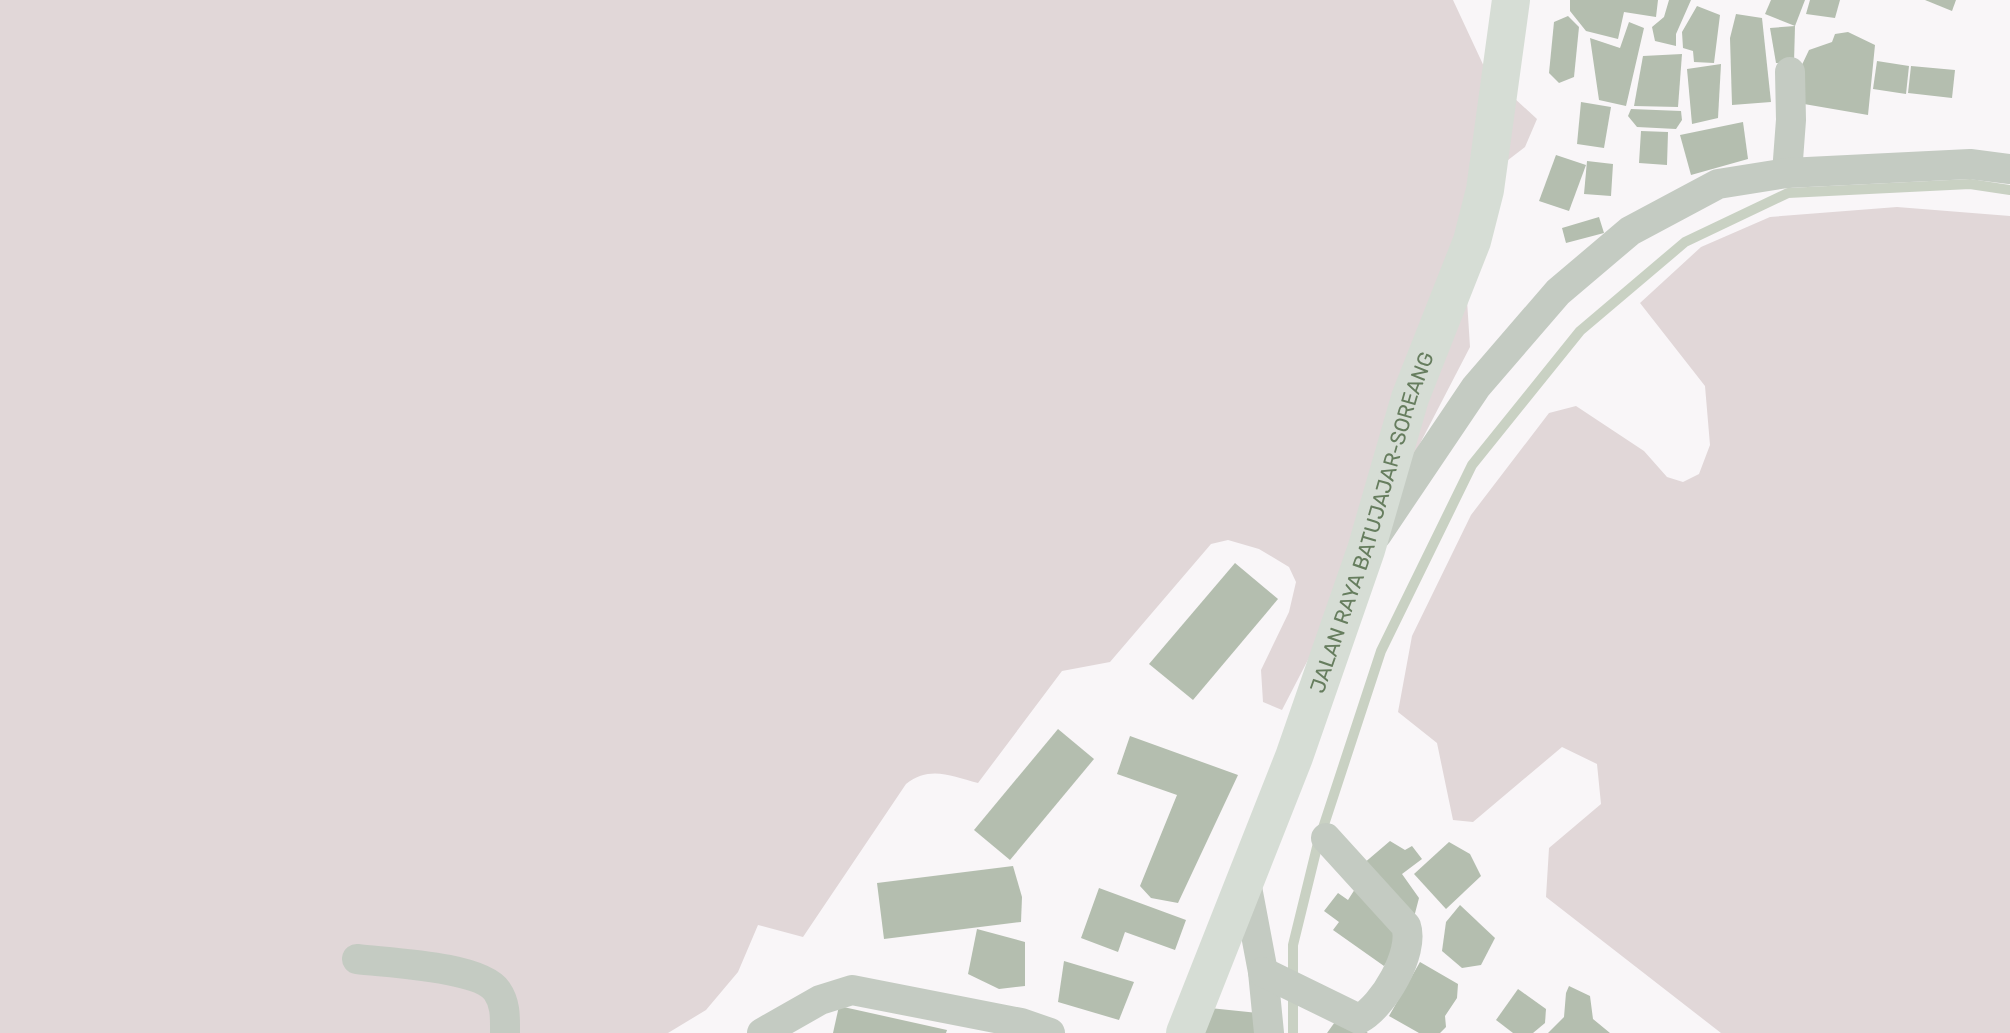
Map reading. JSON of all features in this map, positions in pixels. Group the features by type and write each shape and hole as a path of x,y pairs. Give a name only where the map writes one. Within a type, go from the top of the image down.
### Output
{"highway":[{"name":"JALAN RAYA BATUJAJAR-SOREANG","path":"1185,1033 1294,757 1366,550 1410,398 1472,241 1485,190 1511,0"}],"street":[{"path":"1787,173 1791,120 1790,72"},
{"path":"1366,550 1476,387 1558,292 1630,231 1718,184 1787,173 1970,164 2010,169"},
{"path":"1270,976 1359,1019 1377,1007 1408,949 1410,937 1406,926 1326,838"},
{"path":"1246,882 1270,976 1269,1033"},
{"path":"357,959 479,977 496,990 505,1008 505,1033"},
{"path":"762,1033 820,1000 852,990 1021,1023 1049,1033"}],"shaded area":[{"path":"0,0 1453,0 1487,73 1537,119 1525,147 1499,167 1462,222 1470,347 1282,710 1263,702 1261,670 1289,612 1296,582 1289,567 1259,549 1228,540 1211,544 1110,662 1062,671 978,783 932,773 906,784 803,937 758,925 738,972 706,1010 668,1033 0,1033"},
{"path":"1897,207 2010,216 2010,1033 1721,1033 1546,897 1549,848 1601,804 1597,764 1562,747 1473,822 1453,820 1437,743 1398,712 1412,636 1471,515 1549,413 1576,406 1644,451 1667,477 1683,482 1699,474 1710,445 1705,386 1640,303 1701,247 1770,217"}],"building":[{"path":"1570,0 1658,0 1656,17 1624,12 1618,39 1586,31 1570,11"},
{"path":"1669,0 1691,0 1676,34 1676,46 1655,41 1652,27 1664,17"},
{"path":"1771,0 1805,0 1795,26 1765,14"},
{"path":"1810,0 1840,0 1835,18 1806,14"},
{"path":"1925,0 1956,0 1952,11"},
{"path":"1697,6 1720,15 1714,63 1694,62 1693,51 1683,48 1682,32"},
{"path":"1736,14 1762,18 1771,102 1732,105 1730,38"},
{"path":"1568,16 1579,27 1574,77 1559,83 1549,73 1554,22"},
{"path":"1629,22 1644,28 1626,106 1599,100 1590,38 1620,48"},
{"path":"1795,26 1794,63 1776,63 1770,28"},
{"path":"1848,32 1875,45 1868,115 1804,104 1800,69 1809,50 1832,42 1835,34"},
{"path":"1682,54 1678,107 1634,106 1643,56"},
{"path":"1877,61 1909,66 1906,94 1873,89"},
{"path":"1721,64 1718,118 1692,124 1687,69"},
{"path":"1911,66 1955,70 1952,98 1908,93"},
{"path":"1581,102 1611,107 1604,148 1577,144"},
{"path":"1631,109 1681,111 1682,120 1676,129 1637,127 1628,116"},
{"path":"1743,122 1748,159 1691,175 1680,135"},
{"path":"1641,131 1668,132 1667,165 1639,163"},
{"path":"1556,155 1586,165 1569,211 1539,201"},
{"path":"1587,161 1613,164 1611,196 1584,194"},
{"path":"1599,217 1604,233 1566,243 1562,228"},
{"path":"1235,563 1278,599 1193,700 1149,664"},
{"path":"1058,729 1094,759 1010,860 974,830"},
{"path":"1130,736 1238,775 1178,903 1151,898 1140,886 1177,795 1117,774"},
{"path":"1390,841 1405,850 1412,846 1422,859 1402,874 1419,898 1413,921 1363,864"},
{"path":"1449,842 1470,854 1481,876 1446,909 1414,874"},
{"path":"1013,866 1022,897 1021,922 884,939 877,883"},
{"path":"1099,888 1186,920 1175,950 1125,932 1118,952 1081,938"},
{"path":"1355,889 1404,938 1384,966 1333,930 1339,922 1324,911 1338,893 1348,900"},
{"path":"1460,905 1495,938 1481,965 1462,968 1442,951 1446,922"},
{"path":"977,929 1025,942 1025,986 999,989 968,974"},
{"path":"1064,961 1134,982 1119,1020 1058,1002"},
{"path":"1420,962 1458,984 1457,998 1445,1016 1446,1027 1440,1033 1419,1033 1389,1016"},
{"path":"1569,986 1590,996 1593,1019 1610,1033 1548,1033 1564,1017"},
{"path":"1518,989 1546,1009 1545,1023 1533,1033 1513,1033 1496,1020"},
{"path":"839,1006 947,1030 946,1033 833,1033"},
{"path":"1200,1007 1258,1013 1257,1033 1198,1033"},
{"path":"1340,1015 1368,1033 1327,1033"}],"waterway":[{"path":"1293,1033 1293,945 1318,843 1381,651 1472,465 1580,331 1685,242 1788,193 1970,184 2010,190"}]}
